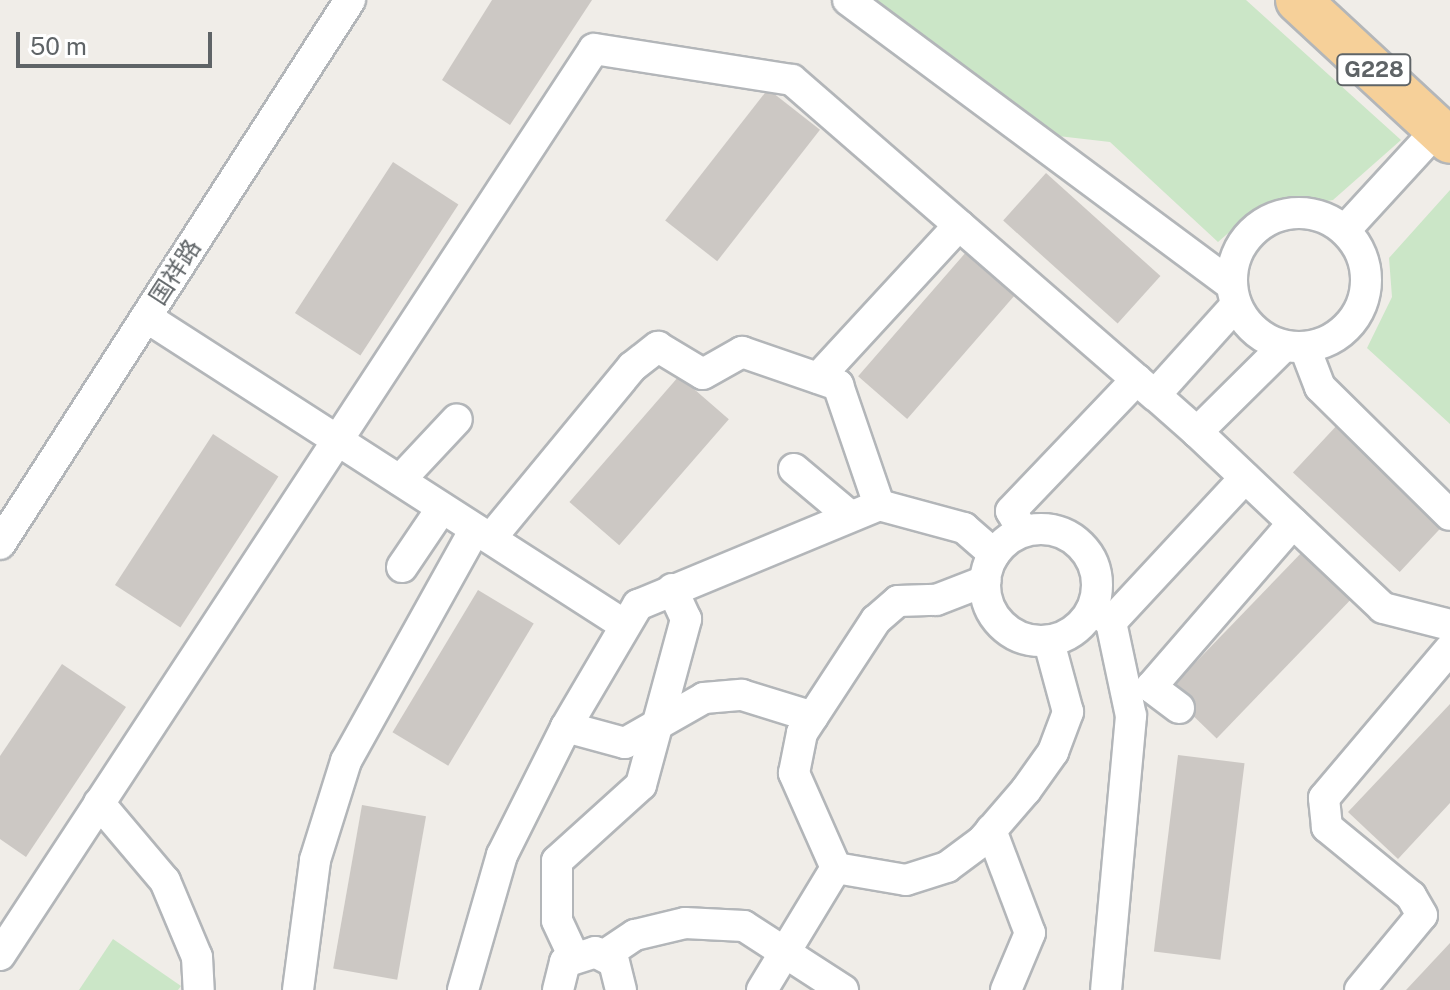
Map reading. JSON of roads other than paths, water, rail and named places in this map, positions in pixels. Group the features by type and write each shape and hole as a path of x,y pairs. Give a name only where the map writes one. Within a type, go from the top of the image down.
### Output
{"highway":[{"name":"G228","path":"1298,0 1444,135"}],"street":[{"name":"国祥路","path":"0,544 350,0"},
{"path":"848,0 1234,295 1247,324 1294,347 1320,387 1450,515"},
{"path":"0,955 333,438 594,49 792,80 1197,432 1383,608 1450,625"},
{"path":"1345,230 1444,135"},
{"path":"1023,531 1011,511 1146,387 1234,295 1244,241 1271,220 1304,212 1345,230 1359,249 1366,293 1344,330 1294,347 1197,432"},
{"path":"818,378 959,225"},
{"path":"146,317 623,624"},
{"path":"298,990 315,860 346,761 483,534 632,367 658,347 703,374 742,352 838,385 879,505"},
{"path":"400,480 457,419"},
{"path":"794,469 850,516"},
{"path":"463,990 502,855 566,727 623,624 638,605 879,505 964,528 989,567 998,624 1013,635 1049,642 1102,615 1245,478"},
{"path":"402,567 442,508"},
{"path":"1179,708 1151,687 1293,523"},
{"path":"836,868 794,773 813,717 876,620 898,601 936,600 989,567 1023,531 1060,531 1088,554 1131,716 1106,990"},
{"path":"573,955 557,920 557,861 641,785 661,723 661,695 686,619 672,589"},
{"path":"836,868 906,880 947,867 991,830 1053,752 1068,712 1049,642"},
{"path":"1360,990 1422,915 1411,896 1327,827 1324,798 1450,649"},
{"path":"566,727 625,743 704,698 742,695 813,717"},
{"path":"99,803 165,881 197,957 199,990"},
{"path":"991,830 1030,933 1006,990"},
{"path":"762,990 836,868"},
{"path":"573,955 605,955 635,935 685,923 744,926 782,956 843,990"},
{"path":"548,987 573,955"},
{"path":"605,955 620,972 621,990"}]}
